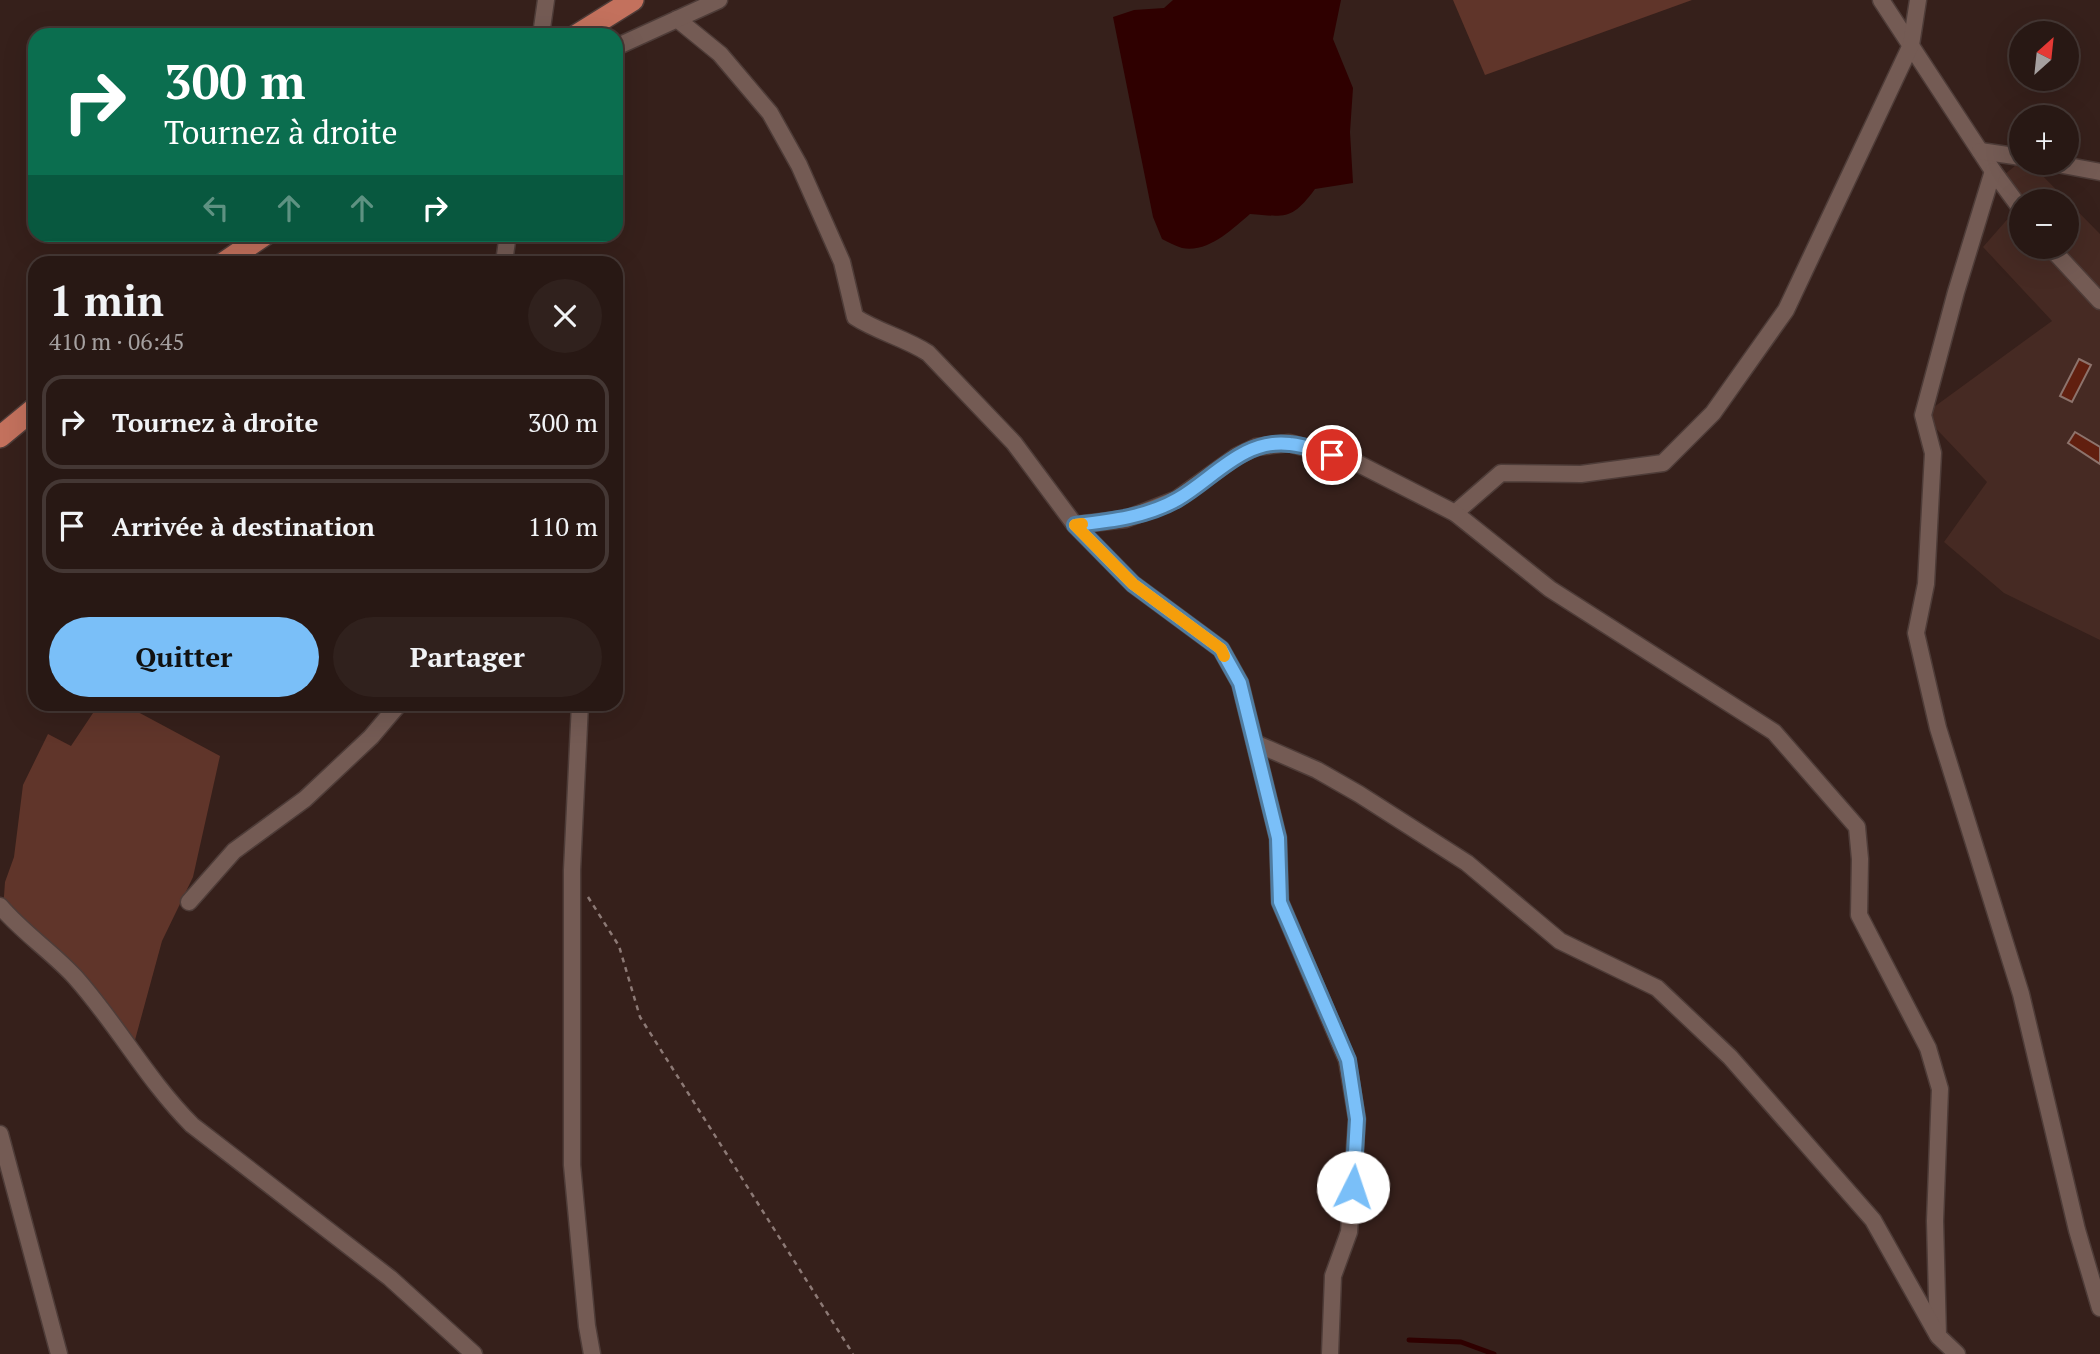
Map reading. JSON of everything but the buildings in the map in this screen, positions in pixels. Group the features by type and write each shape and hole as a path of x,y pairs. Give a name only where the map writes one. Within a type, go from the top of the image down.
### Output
{"main road":[{"path":"588,28 633,0"},
{"path":"234,256 254,242"},
{"path":"0,437 28,414"}],"street":[{"path":"542,28 546,0"},
{"path":"623,44 719,0"},
{"path":"1881,0 2009,193"},
{"path":"1454,513 1501,473 1581,474 1663,463 1713,413 1786,310 1911,45 1918,0"},
{"path":"677,19 720,54 770,113 799,164 842,262 855,317 873,329 912,342 928,353 1014,443 1075,525 1133,584 1221,649 1240,683 1278,838 1280,902 1348,1060 1357,1119 1349,1232 1333,1276 1330,1354"},
{"path":"1980,151 2009,155"},
{"path":"2079,168 2100,172"},
{"path":"1993,171 1956,292 1923,415 1933,453 1926,584 1916,633 1938,728 2021,994 2077,1230 2100,1308"},
{"path":"2061,259 2100,301"},
{"path":"1075,525 1126,519 1177,499 1237,456 1256,447 1289,443 1353,461 1454,513 1550,589 1774,732 1857,827 1860,859 1858,915 1928,1048 1940,1089 1935,1221 1938,1336"},
{"path":"189,902 234,850 305,799 371,737 393,711"},
{"path":"580,711 572,870 572,1165 592,1354"},
{"path":"1255,743 1317,770 1359,794 1467,863 1560,941 1657,988 1730,1057 1873,1220 1938,1336 1957,1354"},
{"path":"0,906 19,928 74,976 145,1065 167,1100 192,1125 390,1278 474,1354"},
{"path":"0,1134 60,1354"}],"path":[{"path":"572,870 619,946 640,1017 853,1354"}],"shaded area":[{"path":"1173,0 1341,0 1333,39 1353,88 1350,132 1353,183 1315,189 1300,206 1287,214 1250,214 1228,233 1201,247 1182,248 1162,239 1153,217 1113,17 1134,10 1164,8"},
{"path":"1453,0 1692,0 1485,75"},
{"path":"2009,171 2009,175 2042,175 2056,189 2009,189 2009,192 1999,179"},
{"path":"2079,213 2100,234 2100,640 2004,593 1944,542 1987,482 1923,415 2052,321 1983,247 2009,217 2009,259 2079,259"},
{"path":"94,711 136,711 220,756 193,877 162,941 132,1051 74,976 3,910 5,882 14,857 23,785 48,734 71,746"}],"waterway":[{"path":"1409,1340 1461,1342 1494,1354"}],"slow traffic":[{"path":"1082,524 1075,525 1133,584 1221,649 1224,656"}],"route":[{"path":"1332,455 1289,443 1256,447 1237,456 1177,499 1126,519 1075,525 1133,584 1221,649 1240,683 1278,838 1280,902 1348,1060 1357,1119 1353,1187"}]}
